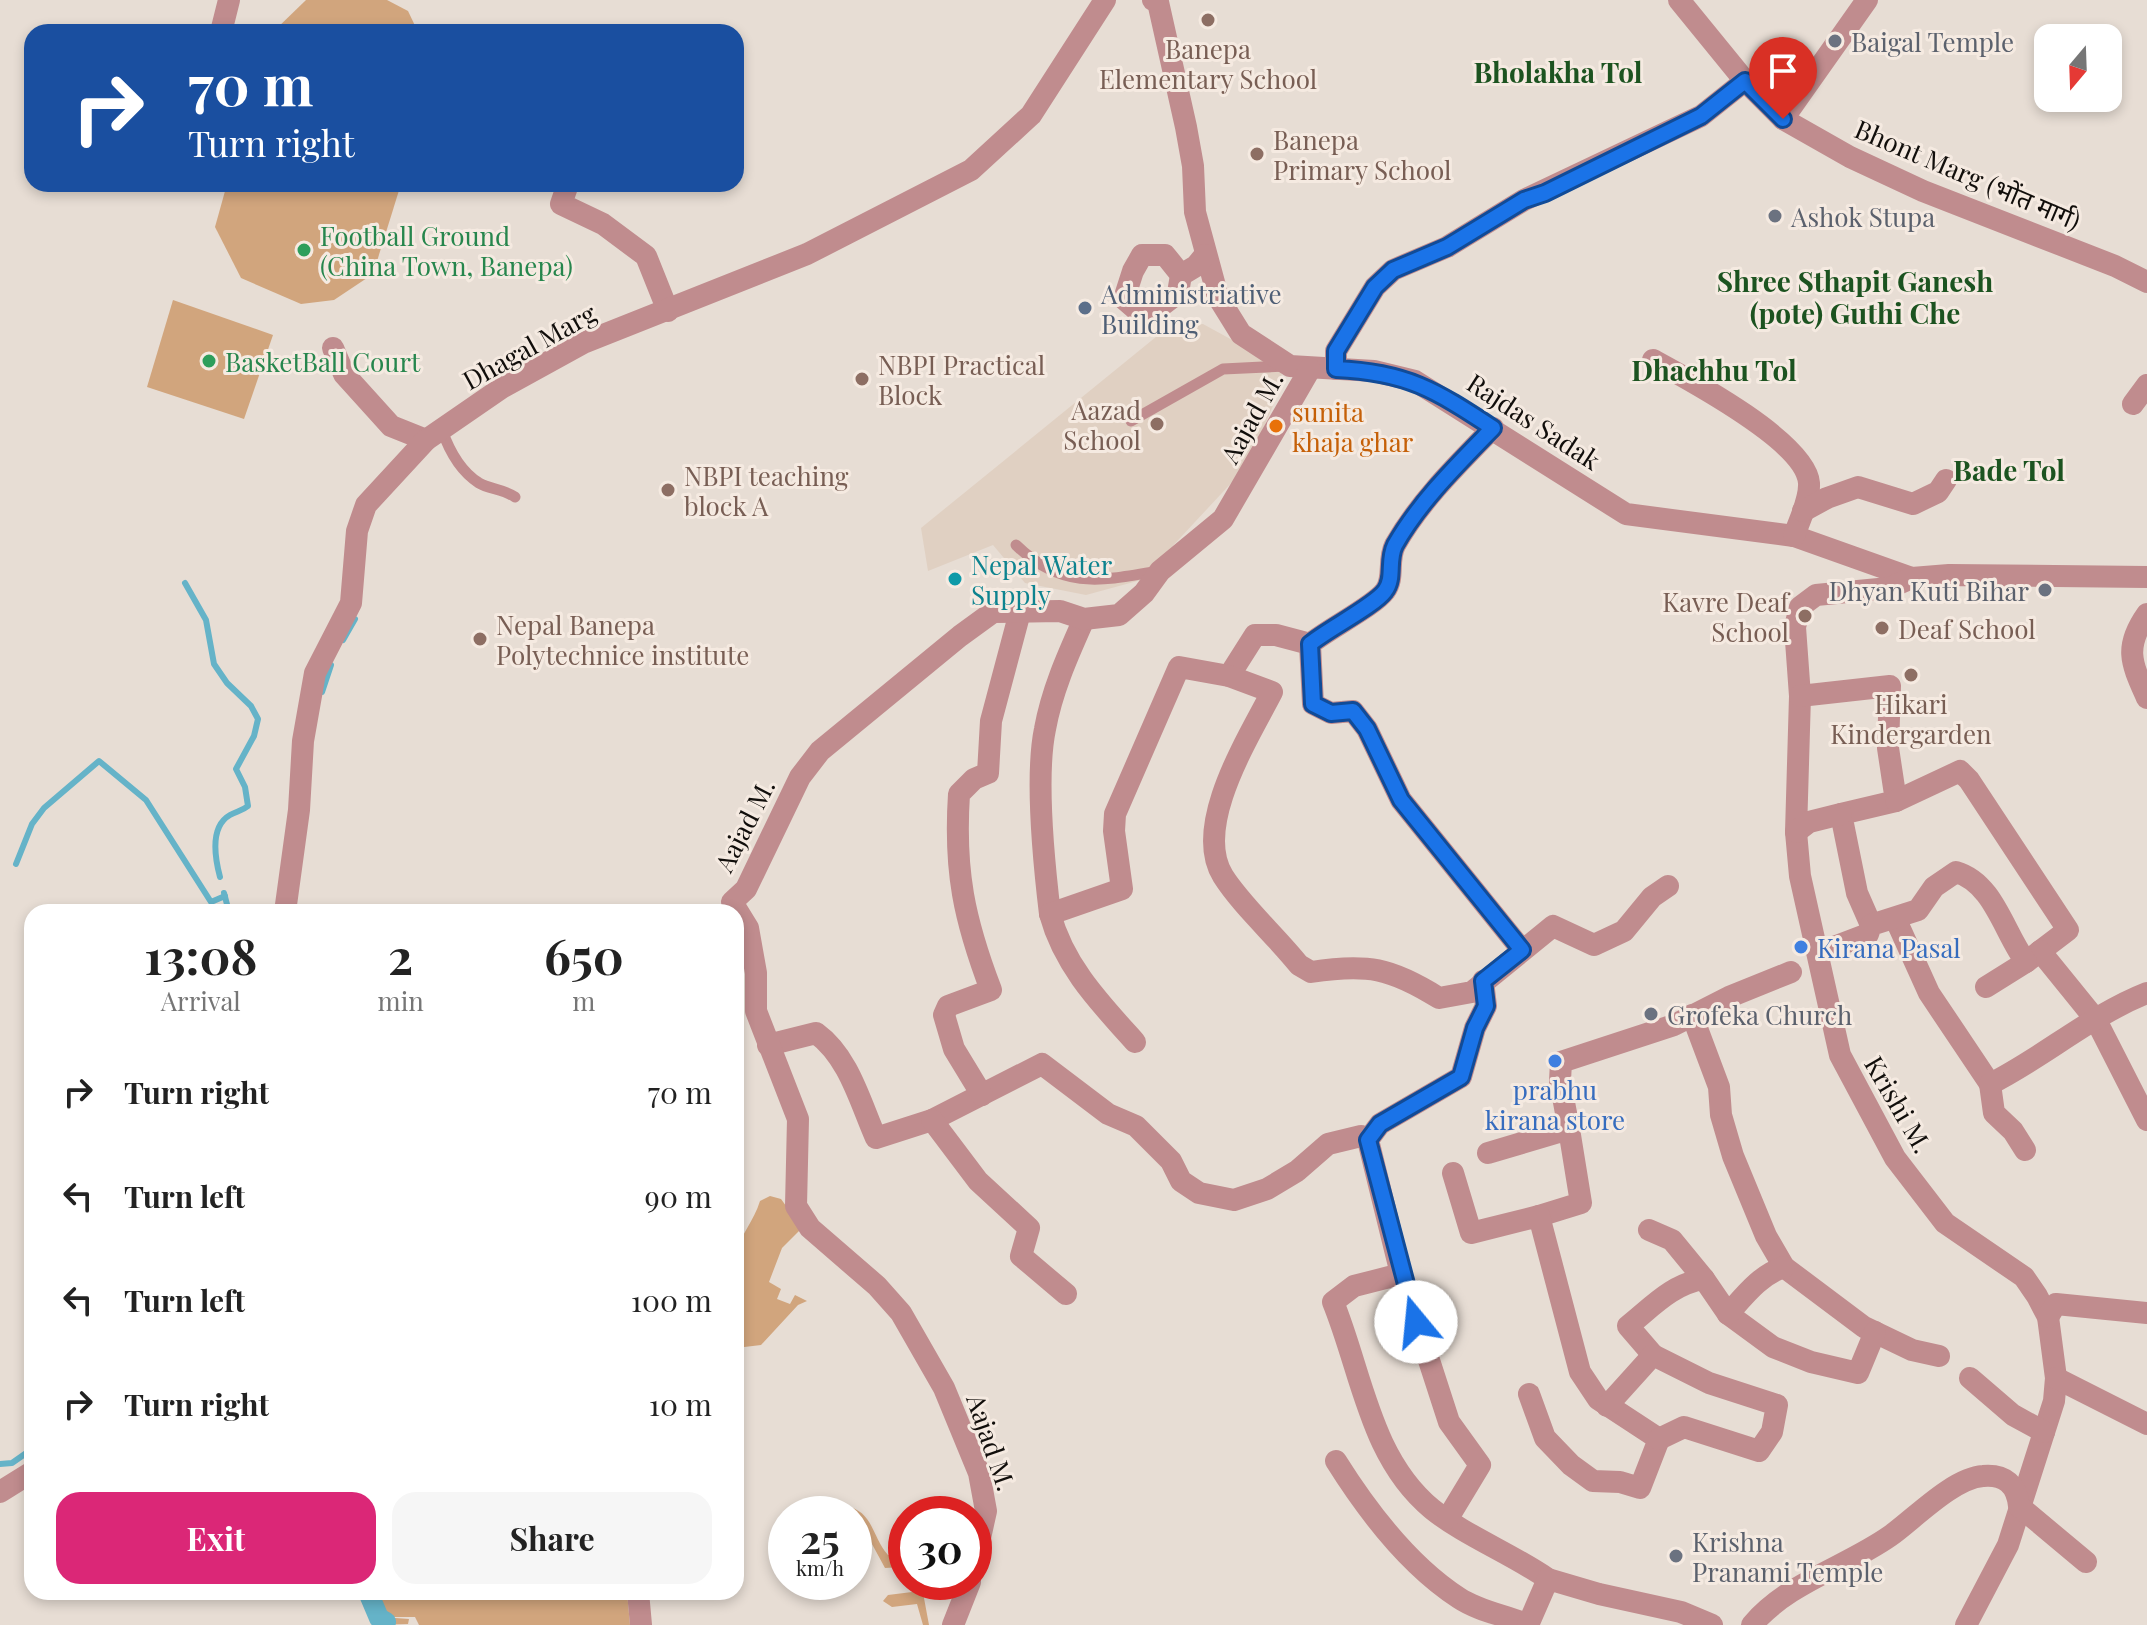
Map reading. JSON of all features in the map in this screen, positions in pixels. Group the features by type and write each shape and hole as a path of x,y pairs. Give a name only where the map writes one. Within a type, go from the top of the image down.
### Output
{"street":[{"path":"223,24 229,0"},
{"name":"Dhagal Marg","path":"286,904 299,810 303,741 315,673 351,603 357,531 366,505 434,435 503,387 583,343 807,254 971,170 1031,115 1105,0"},
{"path":"1153,0 1158,2 1186,127 1193,166 1195,212 1218,297 1241,334 1300,367"},
{"name":"Bhont Marg (भाेंत मार्ग)","path":"1679,0 1745,81 1783,119 1850,157 1923,191 2115,266 2147,282"},
{"path":"1783,119 1867,0"},
{"path":"1336,369 1336,351 1375,287 1393,270 1447,247 1524,200 1545,193 1701,116 1745,81"},
{"path":"565,192 561,204 603,224 646,256 668,311"},
{"path":"1181,275 1196,266 1205,255"},
{"path":"333,348 344,374 391,426 434,435"},
{"path":"1653,360 1725,402 1781,441 1806,470 1810,485 1794,536"},
{"name":"Rajdas Sadak","path":"1300,367 1374,371 1415,381 1626,514 1794,536 1912,578 1949,575 2147,577"},
{"name":"Aajad M.","path":"733,904 746,889 800,777 820,751 993,612 1060,611 1084,619 1119,615 1144,593 1160,571 1223,519 1300,367"},
{"path":"2133,404 2147,385"},
{"path":"1229,676 1255,635 1276,635 1310,644 1384,593 1391,579 1389,569 1393,550 1404,530 1493,428"},
{"path":"1803,511 1858,487 1913,504 1938,492 1946,480"},
{"name":"Krishi M.","path":"1912,578 1889,588 1816,595 1800,607 1795,627 1800,696 1796,832 1800,876 1840,1055 1895,1158 1945,1223 2024,1277 2048,1317 2056,1378 2054,1401 2008,1545 1966,1625"},
{"path":"982,1095 954,1049 944,1015 948,1006 991,990 964,915 956,847 959,794 974,779 988,773 991,721 1020,612"},
{"path":"2147,614 2134,637 2130,662 2147,698"},
{"path":"1084,619 1059,673 1044,731 1044,833 1050,914 1057,940 1090,992 1135,1042"},
{"path":"1310,644 1313,704 1331,713 1353,711 1367,729 1401,800 1522,950"},
{"path":"1050,914 1122,889 1114,831 1115,814 1179,667 1229,676 1272,692 1219,805 1214,855 1223,876 1299,965 1311,972 1348,966 1379,968 1404,976 1439,998 1472,992 1553,926 1594,945 1624,931 1652,897 1668,886"},
{"path":"1800,696 1890,686 1888,748 1896,801"},
{"path":"1796,832 1809,822 1896,801 1960,771 2068,930 1986,987"},
{"path":"1818,953 1868,934 1871,925 1857,893 1841,814"},
{"path":"1871,925 1896,920 1918,910 1925,897 1946,877 1956,872 1969,876 1995,905 2011,943 2033,956 2096,1020 2147,1120"},
{"path":"726,904 746,889"},
{"path":"1896,920 1929,993 1990,1084 1994,1113 2013,1131 2025,1150"},
{"name":"Aajad M.","path":"744,922 748,928 756,973 756,1011 798,1119 796,1206 810,1228 877,1286 901,1313 944,1388 979,1473 983,1496"},
{"path":"1453,1173 1471,1233 1581,1203 1560,1081 1561,1062 1674,1025 1791,972"},
{"path":"1368,1140 1380,1124 1461,1077 1475,1028 1486,1006 1483,981"},
{"path":"1990,1084 2035,1061 2096,1020 2147,993"},
{"path":"1692,1015 1719,1087 1721,1115 1733,1156 1766,1236 1784,1267 1842,1313 1875,1332 1912,1350 1939,1356"},
{"path":"768,1045 816,1033 828,1042 846,1067 876,1138 932,1120 1042,1064 1108,1114 1136,1126 1171,1161 1181,1181 1199,1193 1234,1200 1267,1189 1297,1171 1328,1144 1361,1136 1368,1140 1401,1274 1449,1422 1480,1465 1448,1518"},
{"path":"932,1120 978,1181 1029,1228 1021,1256 1066,1294"},
{"path":"1488,1153 1569,1129"},
{"path":"1539,1216 1580,1372 1607,1406 1659,1439"},
{"path":"1649,1230 1672,1240 1728,1314 1773,1347 1811,1362 1858,1373 1875,1332"},
{"path":"1728,1314 1770,1271 1784,1267"},
{"path":"1401,1274 1354,1286 1333,1302 1370,1417 1403,1480 1434,1510 1548,1579 1681,1612 1712,1625"},
{"path":"1529,1394 1545,1438 1593,1481 1620,1482 1640,1488 1659,1439 1684,1427 1759,1451 1772,1432 1777,1405 1709,1383 1653,1355 1628,1326 1668,1293 1687,1282 1704,1279"},
{"path":"2048,1317 2056,1304 2147,1313"},
{"path":"1607,1406 1653,1355"},
{"path":"1970,1378 2013,1415 2044,1432"},
{"path":"2056,1378 2147,1424"},
{"path":"1336,1461 1375,1517 1430,1576 1461,1599 1528,1625 1548,1579"},
{"path":"1752,1625 1768,1606 1891,1536 1946,1493 1981,1476 2009,1481 2018,1490 2019,1506 2086,1562"},
{"path":"0,1492 24,1477"},
{"path":"639,1600 641,1625"},
{"path":"953,1625 963,1600"}],"lane":[{"path":"1131,421 1223,369 1300,367"},
{"path":"434,435 480,484 501,487 515,497"},
{"path":"1016,545 1048,572 1101,581 1160,571"}],"shaded area":[{"path":"306,0 387,0 408,11 414,24 281,24"},
{"name":"Football Ground (China Town, Banepa)","path":"225,192 399,192 373,274 334,300 301,304 241,278 215,227"},
{"name":"BasketBall Court","path":"173,300 273,335 244,419 147,387"},
{"name":"Aazad School","path":"1203,324 1280,366 1283,382 1248,465 1141,580 1086,595 1025,583 993,545 928,571 921,528 1167,328"},
{"path":"770,1196 781,1199 802,1228 782,1248 769,1282 781,1289 777,1299 790,1304 795,1295 807,1301 798,1305 761,1345 744,1347 744,1234 760,1201"},
{"path":"872,1529 888,1555 888,1568 885,1568 872,1544"},
{"path":"888,1595 888,1600 924,1600 929,1625 923,1625 917,1604 892,1607 883,1601"},
{"path":"361,1600 628,1600 630,1625 419,1625 415,1617 382,1617 409,1619 408,1624 374,1625"}],"waterway":[{"path":"185,583 206,620 214,664 227,683 251,706 258,719 254,736 236,769 245,787 248,806 223,820 216,835 215,852 220,877"},
{"path":"343,640 355,619"},
{"path":"322,692 331,665"},
{"path":"16,864 32,824 44,808 99,761 146,800 211,902 225,896"},
{"path":"224,893 227,904"},
{"path":"0,1464 12,1463 24,1455"},
{"path":"371,1600 379,1618 386,1622"}],"place":[{"name":"Banepa Elementary School","path":"1208,20"},
{"name":"Baigal Temple","path":"1835,41"},
{"name":"Banepa Primary School","path":"1257,154"},
{"name":"Ashok Stupa","path":"1775,216"},
{"name":"Football Ground (China Town, Banepa)","path":"304,250"},
{"name":"Administriative Building","path":"1085,308"},
{"name":"BasketBall Court","path":"209,361"},
{"name":"NBPI Practical Block","path":"862,379"},
{"name":"Aazad School","path":"1157,424"},
{"name":"sunita khaja ghar","path":"1276,426"},
{"name":"NBPI teaching block A","path":"668,490"},
{"name":"Nepal Water Supply","path":"955,579"},
{"name":"Dhyan Kuti Bihar","path":"2045,590"},
{"name":"Kavre Deaf School","path":"1805,616"},
{"name":"Deaf School","path":"1882,628"},
{"name":"Nepal Banepa Polytechnice institute","path":"480,639"},
{"name":"Hikari Kindergarden","path":"1911,675"},
{"name":"Kirana Pasal","path":"1801,947"},
{"name":"Grofeka Church","path":"1651,1014"},
{"name":"prabhu kirana store","path":"1555,1061"},
{"name":"Krishna Pranami Temple","path":"1676,1556"}],"district":[{"name":"Bholakha Tol","path":"1558,71"},
{"name":"Shree Sthapit Ganesh (pote) Guthi Che","path":"1855,296"},
{"name":"Dhachhu Tol","path":"1714,369"},
{"name":"Bade Tol","path":"2009,469"}],"route":[{"path":"1416,1322 1368,1140 1380,1124 1416,1106 1461,1077 1469,1058 1475,1028 1486,1006 1483,981 1522,950 1487,904 1442,855 1401,800 1367,729 1353,711 1331,713 1313,704 1310,644 1384,593 1391,579 1389,569 1393,550 1404,530 1493,428 1415,381 1374,371 1336,369 1336,351 1375,287 1393,270 1447,247 1524,200 1545,193 1701,116 1745,81 1783,119"}]}
